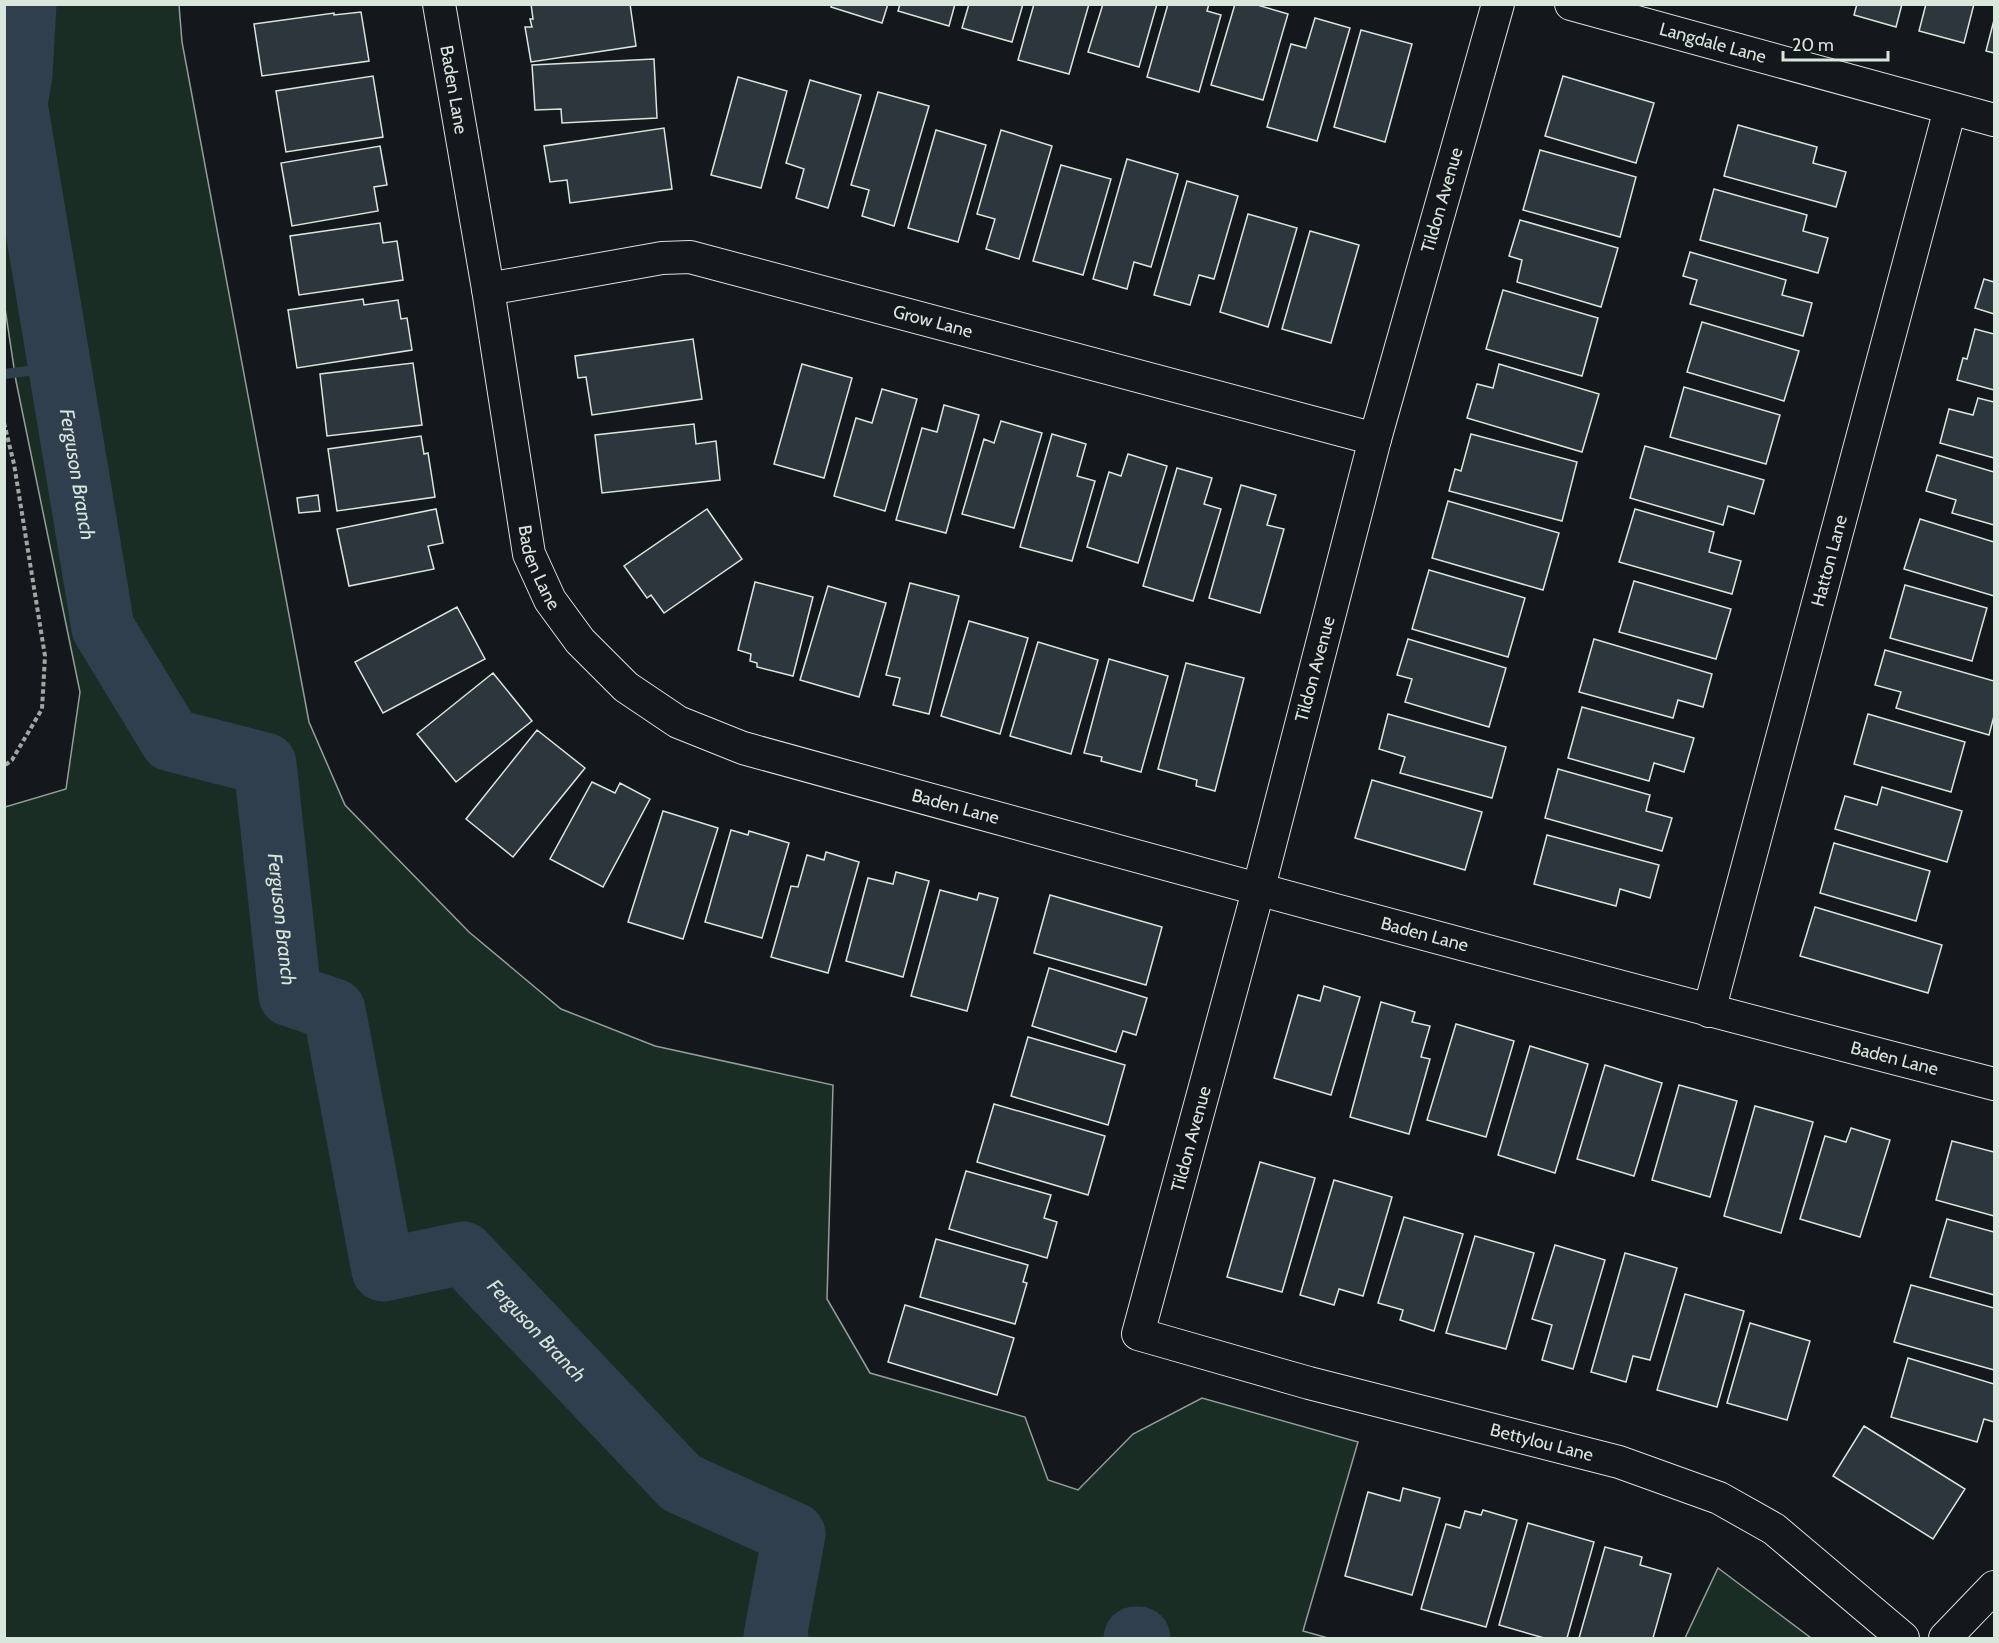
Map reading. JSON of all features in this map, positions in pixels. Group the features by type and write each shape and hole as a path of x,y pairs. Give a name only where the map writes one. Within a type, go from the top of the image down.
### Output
{"street":[{"name":"Baden Lane","path":"440,4 488,289 529,554 550,600 580,641 626,687 678,722 743,748 1258,891 1709,1011 1995,1084"},
{"name":"Tildon Avenue","path":"1138,1334 1258,891 1375,439 1497,4"},
{"name":"Langdale Lane","path":"1571,4 1995,120"},
{"name":"Hatton Lane","path":"1709,1011 1950,109"},
{"name":"Grow Lane","path":"488,289 662,258 690,257 1375,439"},
{"name":"Bettylou Lane","path":"1138,1334 1309,1383 1619,1462 1719,1498 1774,1529 1903,1638"},
{"path":"1946,1638 1995,1587"}],"path":[{"path":"4,423 14,464 45,656 42,709 12,760 4,766"}],"green space":[{"path":"5,4 179,5 182,42 309,722 345,805 469,932 561,1009 655,1046 833,1085 827,1299 870,1373 1025,1417 1048,1480 1078,1490 1133,1434 1202,1398 1358,1442 1303,1631 1328,1638 5,1638 5,807 66,789 80,692 16,381 5,308"},
{"path":"1718,1568 1811,1638 1685,1638"}],"building":[{"path":"531,4 630,4 636,46 531,62 525,27 532,27"},
{"path":"832,4 888,4 882,23 831,7"},
{"path":"900,4 955,4 949,26 898,11"},
{"path":"969,4 1023,4 1012,42 962,28"},
{"path":"1034,4 1089,4 1069,74 1018,60"},
{"path":"1103,4 1157,4 1139,67 1088,52"},
{"path":"1168,4 1209,4 1207,11 1221,15 1199,92 1147,77"},
{"path":"1235,4 1254,4 1288,14 1263,100 1211,85"},
{"path":"1857,4 1902,4 1896,27 1854,15"},
{"path":"1926,4 1974,4 1964,43 1919,31"},
{"path":"361,12 369,61 262,76 254,24 334,13 334,15"},
{"path":"1315,18 1350,28 1317,141 1267,127 1291,44 1306,48"},
{"path":"1994,20 1994,53 1986,51"},
{"path":"1361,30 1412,44 1385,142 1334,127"},
{"path":"654,59 657,118 562,123 561,109 535,110 532,65"},
{"path":"373,76 383,137 286,152 276,91"},
{"path":"1563,76 1654,103 1636,163 1545,136"},
{"path":"738,77 787,91 761,188 711,175"},
{"path":"810,80 861,95 828,208 796,198 804,169 786,163"},
{"path":"878,92 929,106 894,226 862,216 869,190 851,185"},
{"path":"1738,125 1817,147 1813,163 1846,172 1836,207 1724,176"},
{"path":"664,128 672,189 570,203 567,180 550,182 544,146"},
{"path":"936,130 986,145 958,242 908,228"},
{"path":"1001,130 1052,146 1019,259 986,249 995,219 977,214"},
{"path":"380,146 387,185 374,187 378,211 292,226 281,163"},
{"path":"1540,150 1636,177 1620,237 1523,210"},
{"path":"1127,159 1178,174 1151,267 1134,262 1127,289 1093,279"},
{"path":"1061,165 1111,179 1083,275 1033,261"},
{"path":"1187,181 1238,196 1214,279 1199,275 1190,305 1154,295"},
{"path":"1714,189 1807,215 1803,231 1828,238 1818,273 1700,240"},
{"path":"1248,214 1297,228 1268,327 1220,312"},
{"path":"1520,220 1618,248 1601,307 1517,282 1522,260 1509,256"},
{"path":"380,223 383,243 397,241 403,280 299,295 290,236"},
{"path":"1310,231 1359,245 1331,343 1282,329"},
{"path":"1690,252 1786,280 1782,295 1812,303 1803,336 1690,304 1697,280 1683,276"},
{"path":"1984,279 1994,282 1994,314 1975,308"},
{"path":"1503,290 1598,318 1582,376 1486,349"},
{"path":"363,299 364,305 398,300 401,319 407,318 412,350 297,368 288,310"},
{"path":"1702,322 1799,351 1784,401 1687,372"},
{"path":"1975,329 1994,334 1994,390 1957,380 1963,358 1967,359"},
{"path":"693,339 702,399 592,415 586,377 578,378 575,356"},
{"path":"413,363 422,425 327,436 320,374"},
{"path":"802,364 852,378 824,478 774,464"},
{"path":"1499,364 1599,394 1582,452 1467,418 1477,384 1493,388"},
{"path":"1684,387 1780,415 1766,464 1670,437"},
{"path":"882,389 917,399 885,511 834,496 856,418 872,423"},
{"path":"1978,398 1994,402 1994,458 1940,443 1949,409 1973,415"},
{"path":"944,405 979,415 946,533 896,520 922,428 937,432"},
{"path":"1001,421 1042,433 1014,528 962,514 984,439 994,443"},
{"path":"694,424 696,444 716,441 720,480 602,493 595,435"},
{"path":"1052,434 1086,444 1077,476 1095,481 1072,561 1020,547"},
{"path":"1471,434 1577,462 1562,521 1449,491 1455,469 1461,471"},
{"path":"421,436 424,454 428,453 435,497 337,511 328,449"},
{"path":"1645,446 1764,480 1754,514 1728,506 1723,525 1630,498"},
{"path":"1128,454 1167,466 1138,563 1087,547 1109,472 1121,476"},
{"path":"1937,455 1994,472 1994,525 1952,513 1956,500 1926,491"},
{"path":"1177,468 1212,478 1204,504 1221,509 1193,601 1143,586"},
{"path":"1241,485 1276,495 1267,525 1284,529 1260,613 1209,598"},
{"path":"318,495 320,511 299,513 297,498"},
{"path":"1448,501 1559,533 1543,590 1432,558"},
{"path":"436,509 443,543 428,546 434,569 349,586 337,529"},
{"path":"707,509 742,559 664,613 651,595 647,598 624,566"},
{"path":"1635,509 1714,532 1709,552 1741,561 1732,594 1619,562"},
{"path":"1920,519 1994,542 1994,596 1904,569"},
{"path":"1429,570 1525,598 1508,657 1412,629"},
{"path":"1634,581 1731,609 1716,659 1619,632"},
{"path":"755,582 813,597 793,676 757,667 757,663 750,661 751,654 738,650"},
{"path":"910,583 959,596 929,714 893,705 900,678 886,675"},
{"path":"1905,585 1987,608 1972,661 1890,638"},
{"path":"828,586 886,603 859,697 800,680"},
{"path":"457,607 485,659 383,713 355,662"},
{"path":"969,621 1028,638 1000,734 941,716"},
{"path":"1408,639 1506,668 1489,727 1405,702 1412,679 1397,675"},
{"path":"1594,639 1712,674 1703,707 1678,700 1673,718 1579,692"},
{"path":"1038,642 1098,660 1071,754 1010,736"},
{"path":"1885,650 1994,681 1994,716 1989,735 1896,708 1901,692 1875,685"},
{"path":"1109,659 1168,676 1141,772 1101,761 1102,757 1084,753"},
{"path":"1186,663 1244,678 1215,791 1196,786 1197,780 1158,769"},
{"path":"493,673 532,721 456,782 417,734"},
{"path":"1582,707 1694,738 1684,772 1654,763 1649,781 1568,758"},
{"path":"1388,714 1506,747 1492,798 1400,773 1405,757 1379,749"},
{"path":"1868,714 1965,742 1951,792 1854,764"},
{"path":"537,730 585,768 513,857 466,819"},
{"path":"1558,769 1650,795 1646,811 1672,818 1662,851 1545,818"},
{"path":"1372,780 1482,812 1465,870 1355,838"},
{"path":"592,782 615,793 620,783 650,799 603,887 550,859"},
{"path":"1882,787 1962,811 1947,862 1835,829 1845,796 1877,805"},
{"path":"663,811 718,828 683,939 628,922"},
{"path":"731,830 748,835 749,831 789,843 762,938 705,922"},
{"path":"1547,835 1659,865 1650,898 1620,889 1616,906 1534,884"},
{"path":"1834,843 1930,871 1916,921 1820,893"},
{"path":"826,852 859,862 828,973 771,957 791,886 798,887 807,855 824,860"},
{"path":"896,872 929,881 903,977 846,961 868,878 893,884"},
{"path":"940,890 977,900 979,893 998,898 967,1011 911,996"},
{"path":"1050,895 1162,927 1146,985 1034,953"},
{"path":"1815,907 1942,945 1928,993 1800,956"},
{"path":"1049,968 1147,998 1136,1035 1123,1031 1116,1052 1032,1026"},
{"path":"1324,986 1360,997 1331,1095 1274,1078 1298,995 1320,1001"},
{"path":"1381,1002 1415,1012 1412,1022 1430,1026 1421,1057 1430,1059 1409,1134 1350,1117"},
{"path":"1456,1024 1514,1041 1486,1137 1427,1120"},
{"path":"1028,1037 1125,1065 1108,1125 1011,1096"},
{"path":"1530,1046 1588,1064 1555,1173 1498,1155"},
{"path":"1605,1065 1662,1083 1634,1176 1577,1159"},
{"path":"1679,1085 1737,1101 1710,1197 1652,1180"},
{"path":"994,1104 1105,1136 1088,1195 977,1162"},
{"path":"1755,1106 1813,1122 1781,1233 1724,1216"},
{"path":"1851,1128 1890,1140 1860,1237 1800,1219 1825,1136 1846,1142"},
{"path":"1952,1141 1994,1152 1994,1216 1936,1200"},
{"path":"1260,1162 1315,1178 1282,1292 1227,1277"},
{"path":"966,1171 1051,1195 1044,1218 1057,1222 1047,1258 949,1229"},
{"path":"1334,1180 1392,1197 1363,1296 1339,1289 1334,1305 1300,1295"},
{"path":"1404,1217 1463,1234 1434,1331 1400,1320 1403,1310 1378,1303"},
{"path":"1947,1219 1994,1232 1994,1295 1930,1277"},
{"path":"1475,1236 1534,1253 1506,1349 1446,1333"},
{"path":"936,1239 1028,1265 1023,1282 1027,1283 1015,1324 920,1297"},
{"path":"1555,1245 1605,1260 1573,1369 1542,1360 1552,1325 1532,1319"},
{"path":"1625,1253 1677,1268 1650,1360 1633,1356 1626,1382 1591,1372"},
{"path":"1911,1285 1994,1308 1994,1370 1894,1342"},
{"path":"1685,1294 1744,1311 1717,1407 1657,1390"},
{"path":"905,1305 1014,1338 997,1395 888,1362"},
{"path":"1750,1323 1810,1341 1787,1420 1727,1403"},
{"path":"1908,1358 1994,1384 1994,1422 1984,1419 1977,1442 1891,1417"},
{"path":"1864,1426 1965,1489 1933,1539 1833,1476"},
{"path":"1403,1488 1440,1498 1412,1595 1345,1576 1368,1492 1400,1501"},
{"path":"1483,1510 1517,1520 1486,1627 1421,1609 1446,1524 1460,1528 1465,1511 1481,1515"},
{"path":"1528,1523 1594,1542 1567,1638 1544,1638 1499,1625"},
{"path":"1605,1547 1642,1557 1640,1565 1671,1574 1653,1638 1579,1638"}],"waterway":[{"name":"Ferguson Branch","path":"25,4 21,74 16,104 103,628 171,740 265,764 290,995 334,1010 383,1270 463,1253 681,1483 794,1534 775,1637 777,1638"},
{"path":"4,374 60,367"}]}
